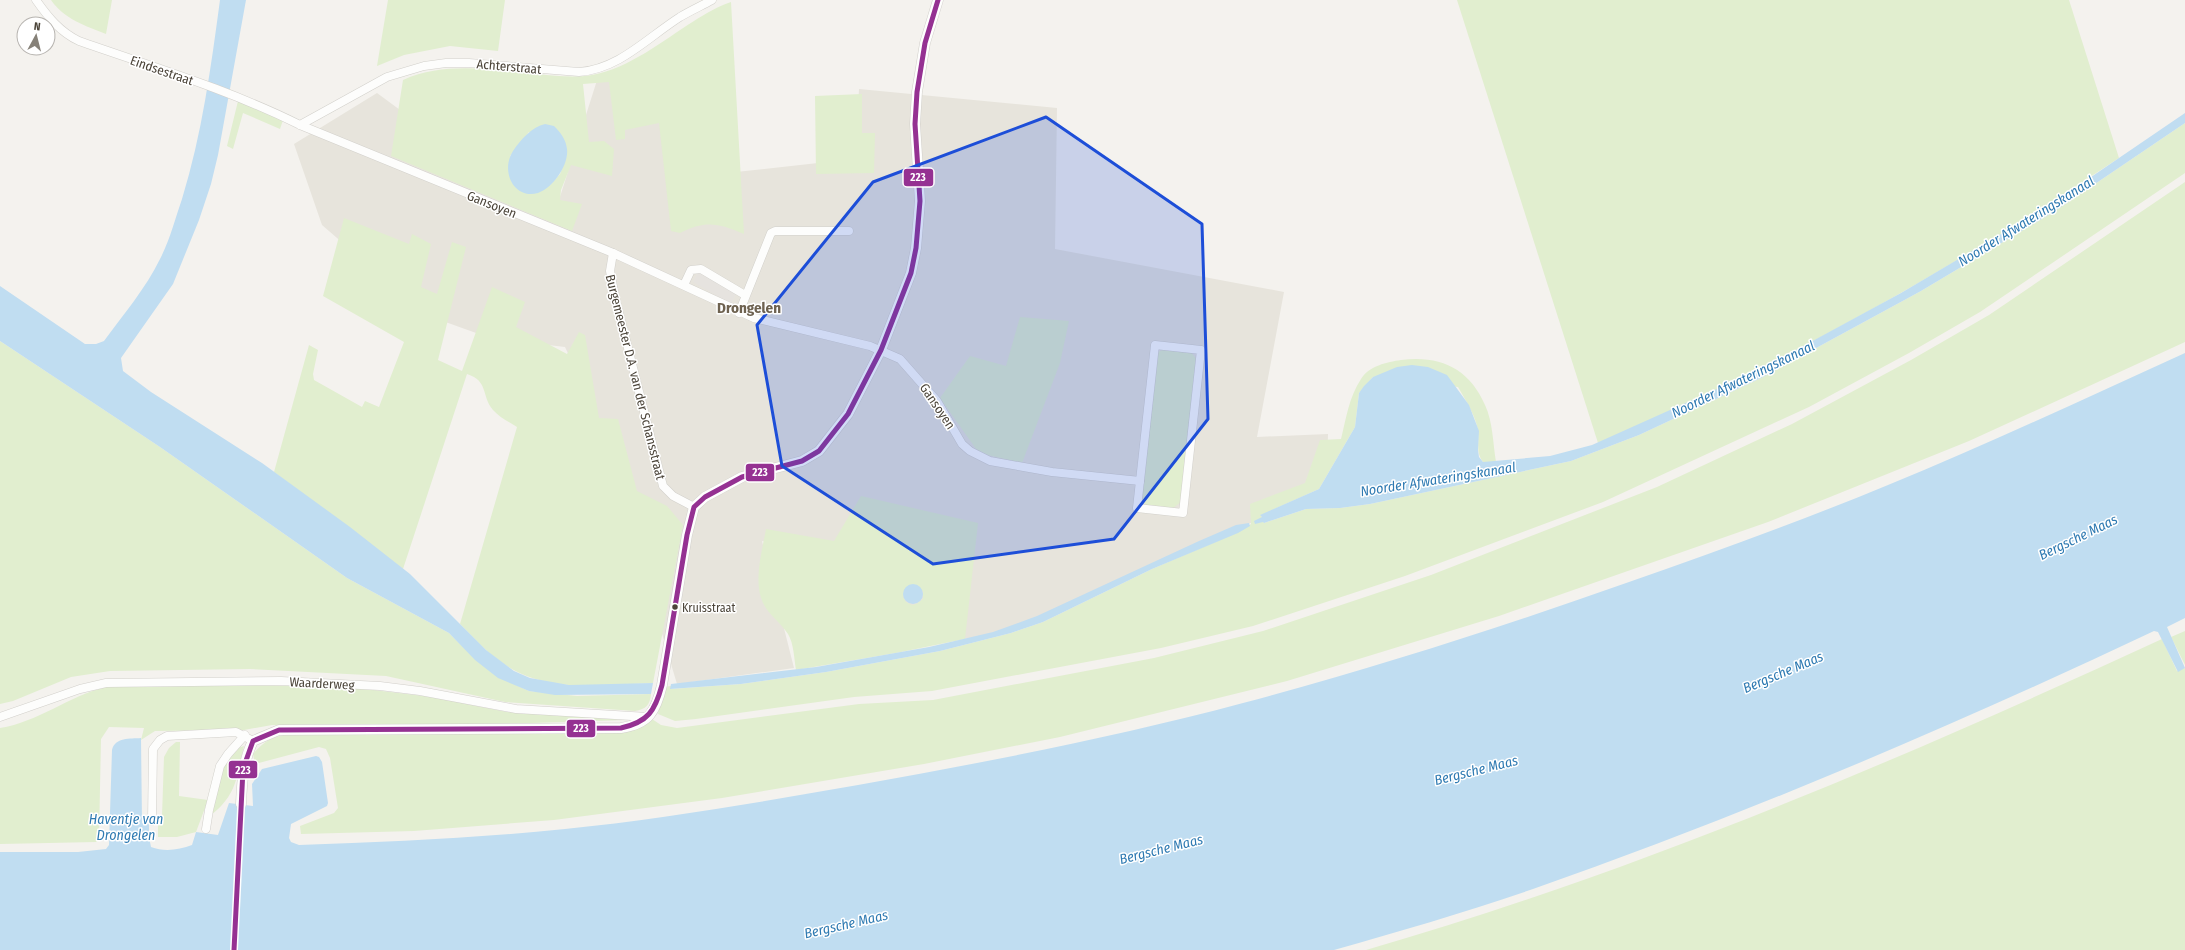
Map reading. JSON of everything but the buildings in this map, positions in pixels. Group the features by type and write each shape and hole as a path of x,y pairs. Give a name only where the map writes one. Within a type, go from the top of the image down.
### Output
{"street":[{"name":"Eindsestraat","path":"36,0 48,17 66,35 79,41 205,84 276,113 300,125"},
{"name":"Achterstraat","path":"300,125 387,77 424,66 446,63 469,63 579,72 595,70 624,57 680,17 712,0"},
{"path":"206,829 220,766 228,754 249,738 279,730 621,728 633,726 648,717 658,703 687,535 694,507 705,497 742,477 802,461 820,451 848,414 881,350 911,273 918,237 920,201 915,124 917,92 926,43 938,0"},
{"name":"Gansoyen","path":"300,125 613,253 684,285 739,313 870,346 900,358 936,401 962,444 978,456 990,461 1052,472 1140,481"},
{"path":"739,313 770,233 775,231 849,231"},
{"name":"Burgemeester D.A. van der Schansstraat","path":"613,253 610,270 615,297 663,486 673,496 694,507"},
{"path":"684,285 691,270 701,269 745,295"},
{"path":"1155,345 1202,350 1183,513 1137,508 1140,481 1155,345"},
{"name":"Waarderweg","path":"0,717 80,689 106,683 281,681 380,686 420,691 516,709 648,717"},
{"path":"152,821 153,749 160,740 168,736 236,732 249,738"},
{"path":"241,804 244,769 249,738"}],"highlighted area":[{"path":"1046,117 1202,224 1208,419 1114,539 933,564 782,466 757,325 873,182"}],"shaded area":[{"path":"599,74 736,172 818,163 855,164 859,89 1057,108 1055,249 1284,292 1257,437 1328,434 1327,475 1253,522 1021,626 971,638 865,654 844,557 762,541 794,668 677,684 596,412 565,347 490,338 426,315 322,225 294,144 377,93 552,222"},
{"path":"699,270 737,292 731,304 693,282"}],"green space":[{"path":"51,0 112,0 106,34 83,25 69,17 56,7"},
{"path":"388,0 505,0 498,51 450,46 404,55 377,66"},
{"path":"1457,0 2069,0 2119,158 1994,238 1865,313 1800,348 1733,381 1598,443"},
{"path":"731,2 744,234 727,227 712,224 697,226 680,233 671,231 659,123 625,130 625,139 616,140 609,82 583,84 589,142 604,141 614,149 612,176 571,165 561,190 560,200 582,204 572,231 391,156 403,80 436,70 469,68 565,76 592,75 633,60 716,8","holes":["529,132 565,161 560,174 550,185 510,156"]},
{"path":"862,94 862,133 875,133 874,173 816,174 815,96"},
{"path":"238,101 283,120 280,129 243,113 233,149 227,146"},
{"path":"2185,123 2185,173 1980,312 1909,353 1809,407 1603,502 1405,576 1253,626 1161,648 932,691 854,697 675,721 658,714 663,687 671,686 671,689 741,684 826,672 940,651 1011,633 1043,622 1152,569 1238,532 1251,524 1250,504 1305,483 1320,440 1341,439 1348,408 1357,386 1364,375 1373,368 1384,363 1415,359 1428,360 1440,362 1462,373 1478,392 1488,412 1496,462 1483,462 1481,459 1479,455 1477,427 1470,409 1458,387 1373,377 1359,393 1355,427 1319,489 1261,515 1264,523 1306,509 1340,508 1370,504 1571,461 1639,435 1761,378 1921,291 2055,211"},
{"path":"2185,182 2185,342 1969,441 1768,522 1499,616 1287,681 1060,737 924,764 722,798 554,820 414,831 301,834 300,826 334,813 338,808 330,758 326,749 319,747 255,764 253,754 261,746 273,738 288,734 586,732 652,719 661,725 677,728 859,704 933,700 1154,658 1263,631 1431,575 1657,487 1792,424 1911,360 1989,315"},
{"path":"344,218 409,244 412,234 431,244 421,287 437,294 452,242 466,247 438,360 462,371 492,287 525,302 516,327 567,354 579,332 585,335 599,418 618,419 637,491 667,506 683,525 653,683 594,686 555,683 536,679 518,672 495,658 460,624 517,427 495,413 489,405 482,385 474,377 467,374 403,569 274,472 309,345 318,350 313,374 314,380 362,407 365,401 379,407 404,342 323,296"},
{"path":"1020,317 1069,321 1060,363 1022,463 988,455 976,449 940,398 970,356 1006,366"},
{"path":"0,341 160,447 347,578 449,633 460,644 518,686 529,691 577,696 651,694 650,701 645,708 635,711 505,702 386,676 250,669 110,671 71,677 13,701 0,704"},
{"path":"1165,349 1191,352 1197,360 1181,502 1173,508 1147,505 1141,502 1157,355 1158,352"},
{"path":"861,496 978,523 965,639 896,653 796,670 793,647 790,638 765,607 760,595 758,576 766,529 834,541","holes":["923,591 923,599 912,605 906,602 903,596"]},
{"path":"2185,631 2185,665 2171,637"},
{"path":"2162,639 2177,671 2185,668 2185,950 1366,950 1468,919 1570,885 1770,810 1967,727"},
{"path":"251,684 365,689 432,697 507,712 626,720 503,724 272,725 244,730 155,731 141,740 144,728 109,727 101,739 99,838 97,842 0,844 0,728 14,725 40,715 79,696 106,687"},
{"path":"176,742 180,742 179,796 208,800 196,832 177,837 158,837 158,822 162,816 164,757 169,748"},
{"path":"244,746 235,784 220,808 211,815 224,763 238,748"}],"water":[{"path":"220,0 246,0 218,155 211,184 199,220 173,284 121,358 123,371 151,392 262,463 350,527 410,574 486,650 514,671 530,678 569,685 653,683 651,694 555,695 529,691 498,678 475,660 449,633 347,578 160,447 0,341 0,286 85,344 96,344 104,341 148,280 167,244 189,175 205,100"},
{"name":"Noorder Afwateringskanaal","path":"2185,113 2185,123 2055,211 1921,291 1761,378 1639,435 1571,461 1370,504 1340,508 1306,509 1264,523 1255,524 1254,521 1262,517 1260,515 1319,489 1355,427 1359,393 1373,377 1397,367 1412,365 1428,367 1447,375 1469,405 1479,431 1478,450 1479,457 1483,462 1550,456 1592,445 1757,371 1901,293 2050,205"},
{"path":"545,124 554,126 564,139 567,155 563,169 554,181 544,190 538,193 530,194 522,192 516,188 509,175 509,159 513,151 527,134"},
{"path":"2185,353 2185,618 2167,627 2185,668 2178,672 2158,632 2154,631 2078,667 1924,735 1769,800 1690,831 1533,889 1434,921 1334,950 0,950 0,852 78,852 106,849 109,845 112,750 116,743 120,741 141,738 142,823 149,824 151,847 166,850 192,845 196,832 218,835 229,803 253,806 252,784 262,769 316,756 319,757 322,762 328,803 327,806 291,824 289,838 291,842 299,845 466,837 602,825 749,804 955,767 1099,738 1243,703 1389,661 1534,615 1662,571 1856,498 2000,437"},
{"path":"1249,523 1250,526 1238,533 1152,569 1043,622 1011,633 940,651 826,672 741,684 670,689 671,684 816,667 929,647 993,632 1037,616 1236,525"},
{"path":"909,584 917,584 923,590 923,598 917,604 909,604 903,598 903,590"}],"ferry route":[{"path":"234,950 240,809"}],"transit line":[{"name":"223","path":"234,950 243,769 253,741 279,730 621,728 638,722 649,714 656,702 662,685 687,535 694,507 705,497 742,477 802,461 819,451 848,414 881,350 911,273 916,248 920,201 915,124 917,92 925,43 938,0"}],"place":[{"name":"Kruisstraat","path":"675,607"}],"district":[{"name":"Drongelen","path":"749,308"}],"water label":[{"name":"Bergsche Maas","path":"2078,537"},
{"name":"Bergsche Maas","path":"1783,672"},
{"name":"Bergsche Maas","path":"1476,770"},
{"name":"Haventje van Drongelen","path":"126,828"},
{"name":"Bergsche Maas","path":"1161,849"},
{"name":"Bergsche Maas","path":"846,924"}]}
